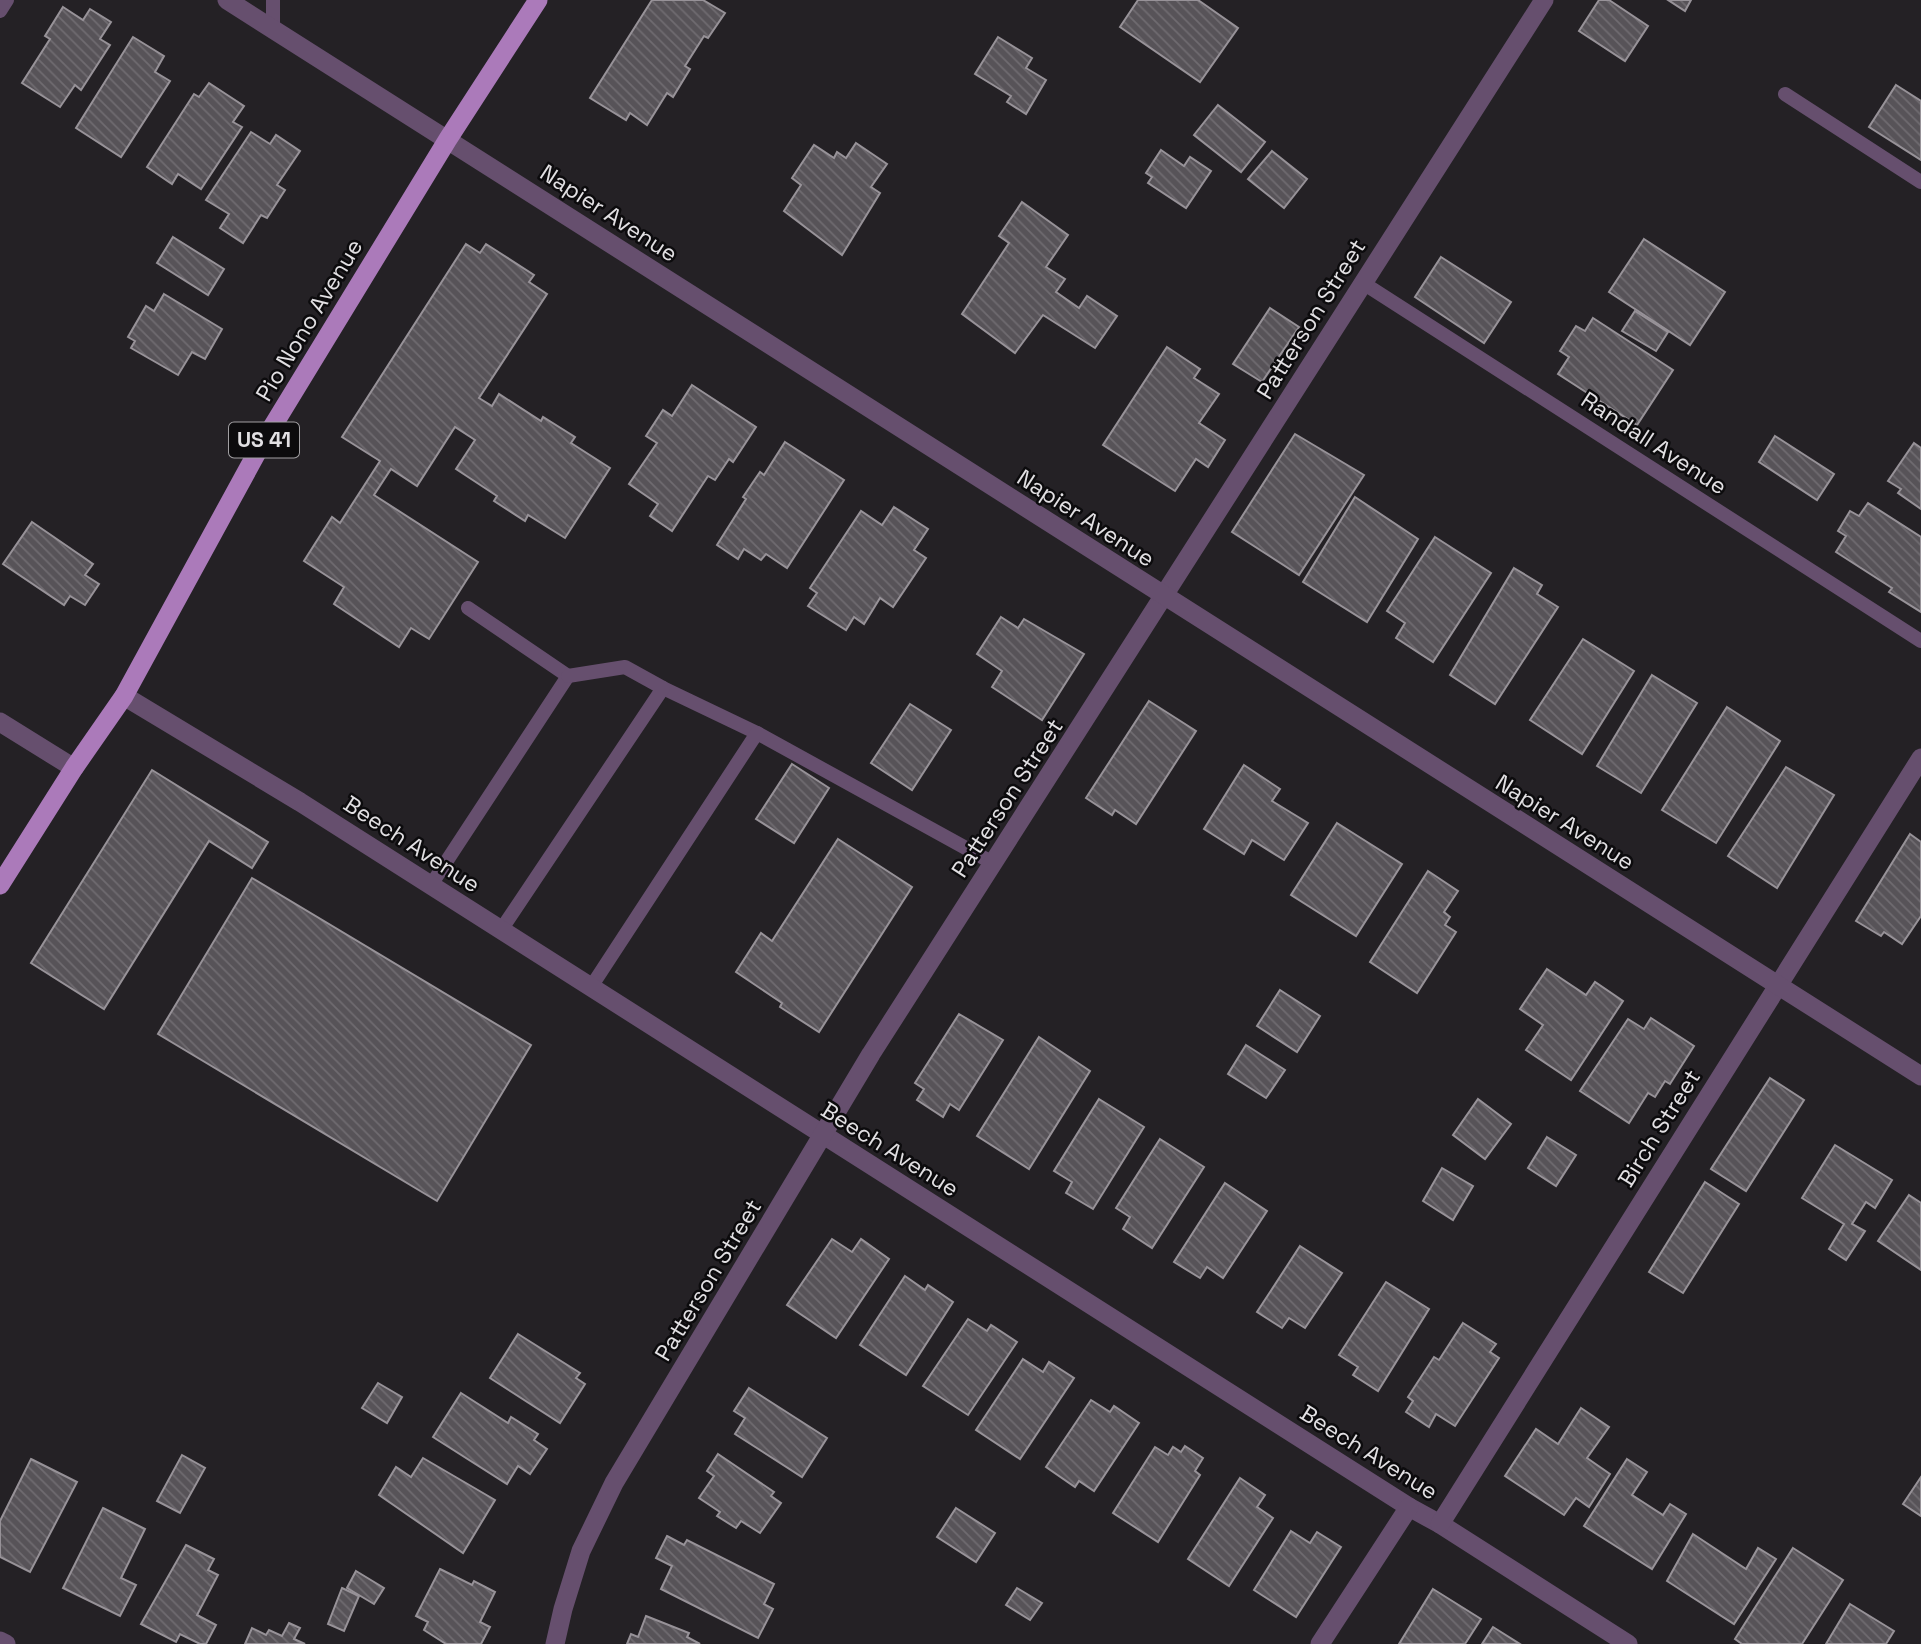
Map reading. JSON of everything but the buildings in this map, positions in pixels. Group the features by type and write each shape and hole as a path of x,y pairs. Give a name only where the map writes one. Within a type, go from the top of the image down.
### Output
{"main road":[{"name":"Pio Nono Avenue","path":"0,885 74,768 124,696 260,447 448,139 538,0"}],"street":[{"name":"Napier Avenue","path":"226,0 1921,1076"},
{"name":"Patterson Street","path":"555,1644 581,1551 614,1483 871,1054 1164,597 1538,2"},
{"name":"Beech Avenue","path":"124,696 300,802 1628,1644"},
{"path":"0,722 74,768"},
{"name":"Birch Street","path":"1440,1524 1921,758"},
{"path":"1320,1644 1409,1507"},
{"path":"0,1641 6,1644"}],"lane":[{"path":"0,11 7,0"},
{"path":"273,0 273,29"},
{"path":"1785,94 1921,182"},
{"name":"Randall Avenue","path":"1363,283 1921,641"},
{"path":"468,608 568,676 625,667 757,733 993,863"},
{"path":"431,885 568,676"},
{"path":"501,930 663,688"},
{"path":"590,987 757,733"}]}
